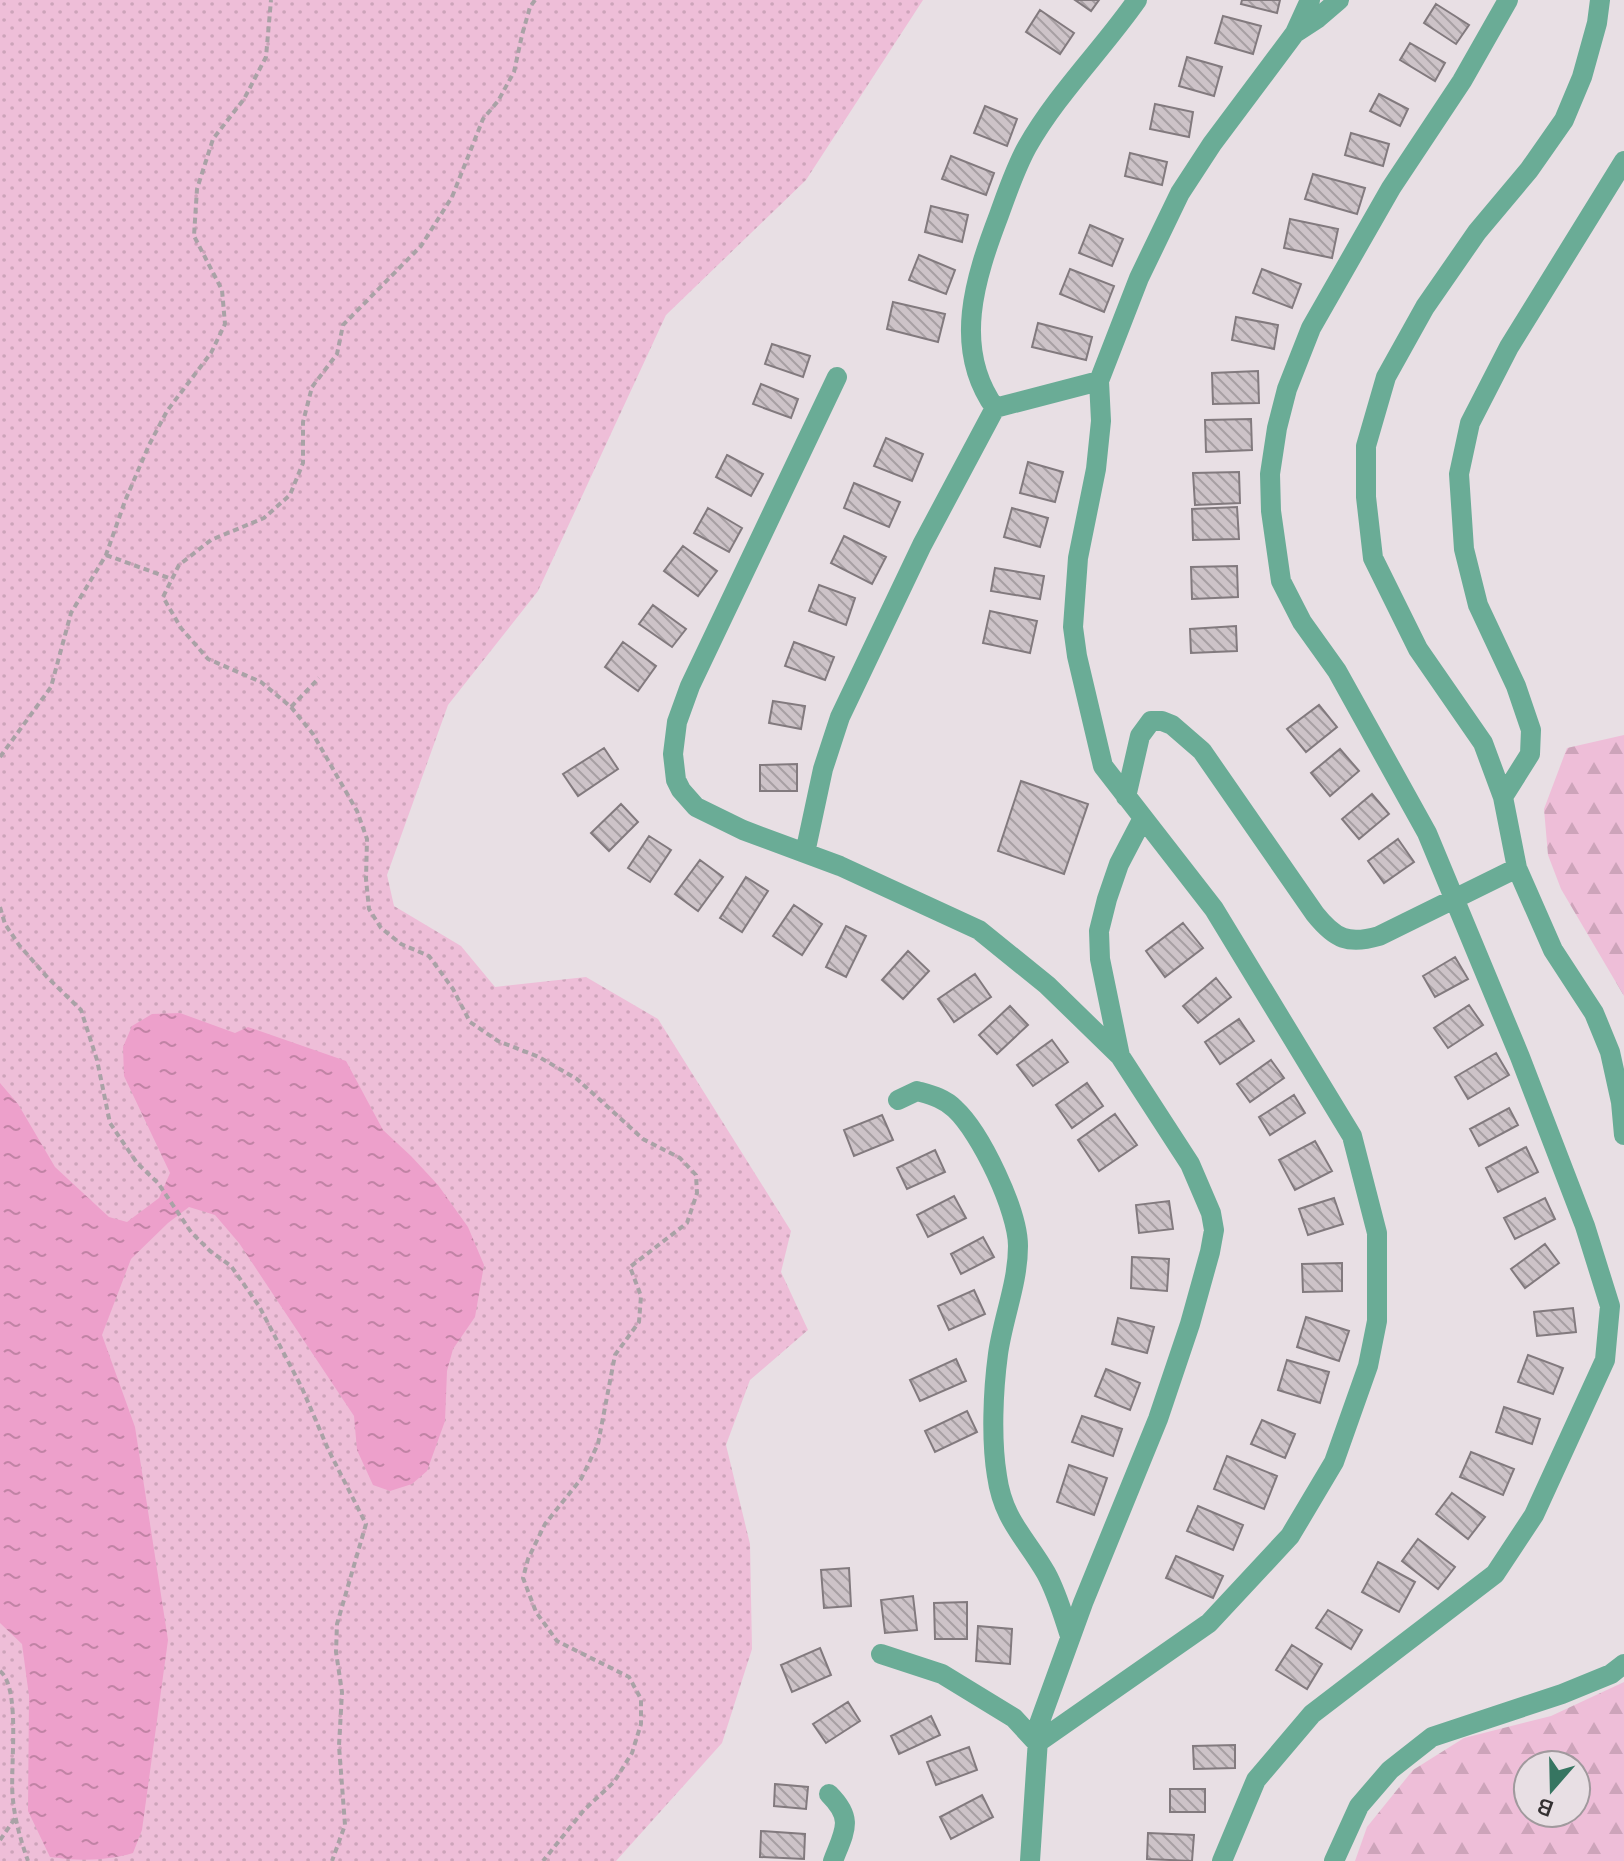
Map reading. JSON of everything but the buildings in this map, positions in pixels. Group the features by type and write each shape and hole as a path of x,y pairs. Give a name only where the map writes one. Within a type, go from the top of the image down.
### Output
{"street":[{"path":"995,408 985,395 978,376 970,324 972,295 980,263 1026,148 1137,0"},
{"path":"1037,1743 1209,1623 1290,1536 1334,1462 1368,1366 1377,1321 1377,1233 1352,1136 1214,909 1103,766 1073,627 1078,558 1096,469 1101,421 1099,381 1139,278 1180,193 1212,144 1295,33 1310,0"},
{"path":"1295,33 1339,0"},
{"path":"1222,1861 1256,1780 1312,1714 1495,1574 1534,1515 1605,1360 1610,1306 1589,1240 1520,1057 1455,897 1419,819 1337,671 1302,622 1281,581 1271,511 1270,474 1277,428 1287,389 1311,328 1391,188 1462,81 1508,0"},
{"path":"1600,0 1582,77 1564,120 1529,170 1477,232 1425,307 1386,377 1366,446 1366,497 1373,558 1418,649 1483,743 1503,797 1517,868 1553,950 1594,1013 1610,1052 1621,1102 1624,1135"},
{"path":"1503,797 1530,754 1531,730 1516,686 1478,605 1464,549 1459,474 1470,423 1509,347 1624,161"},
{"path":"837,377 690,686 677,722 673,754 676,780 696,807 743,830 840,866 979,930 1047,985 1120,1056 1190,1164 1211,1213 1214,1230 1190,1324 1158,1419 1045,1703 1037,1743 1030,1861"},
{"path":"805,853 823,769 840,717 922,545 995,408 1099,381"},
{"path":"1126,797 1140,736 1151,721 1162,721 1189,738 1202,751 1315,914 1327,929 1341,939 1362,941 1379,936 1517,868"},
{"path":"1120,1056 1100,959 1099,931 1119,864 1143,818"},
{"path":"898,1100 917,1091 938,1096 956,1109 996,1172 1009,1206 1018,1243 1016,1272 998,1356 994,1427 996,1474 1001,1499 1009,1517 1047,1577 1070,1636"},
{"path":"881,1654 942,1674 1014,1718 1037,1743"},
{"path":"1334,1861 1359,1806 1390,1770 1432,1737 1562,1694 1611,1674 1624,1664"},
{"path":"829,1794 842,1808 846,1820 833,1861"}],"path":[{"path":"0,757 51,687 71,613 106,555 149,445 167,411 211,353 225,324 222,290 194,236 197,189 213,139 244,99 266,57 271,0"},
{"path":"535,0 530,7 514,72 498,101 483,119 452,197 421,246 343,325 337,354 312,387 303,422 303,463 290,495 264,518 211,540 179,565 163,597 181,628 208,659 261,682 291,707 313,734 357,811 367,839 369,909 381,928 401,944 429,956 453,989 470,1022 498,1041 539,1057 577,1079 643,1139 680,1158 696,1175 697,1193 687,1223 630,1267 641,1296 639,1322 615,1355 598,1444 581,1479 545,1524 528,1559 523,1578 536,1612 557,1641 629,1677 641,1699 641,1724 632,1753 614,1782 584,1810 543,1861"},
{"path":"106,555 172,579"},
{"path":"291,707 319,678"},
{"path":"0,907 5,924 19,945 81,1010 97,1060 110,1123 137,1163 158,1183 191,1232 231,1266 259,1306 302,1388 328,1449 366,1524 337,1624 336,1652 342,1692 339,1746 345,1825 332,1861"},
{"path":"0,1671 5,1675 12,1701 12,1797 28,1861"},
{"path":"0,1840 16,1817"}],"green space":[{"path":"0,0 923,0 806,180 666,315 538,591 448,705 387,875 394,906 461,946 495,987 586,977 658,1019 791,1231 781,1272 808,1330 750,1380 726,1445 750,1544 752,1649 722,1743 616,1861 0,1861"},
{"path":"1624,735 1624,996 1561,889 1548,855 1544,809 1567,748"},
{"path":"1624,1682 1624,1861 1355,1861 1367,1827 1413,1770 1464,1738 1551,1716"}],"water":[{"path":"180,1013 235,1033 248,1027 346,1061 383,1130 438,1185 468,1227 484,1265 475,1317 453,1349 447,1371 445,1421 427,1471 412,1484 390,1491 373,1485 357,1450 354,1416 239,1243 215,1215 189,1207 131,1259 102,1335 135,1427 168,1640 142,1830 133,1853 92,1860 50,1857 28,1811 29,1696 22,1644 0,1623 0,1083 18,1104 55,1167 109,1217 127,1222 159,1198 170,1173 124,1076 123,1047 132,1026 152,1014"}]}
